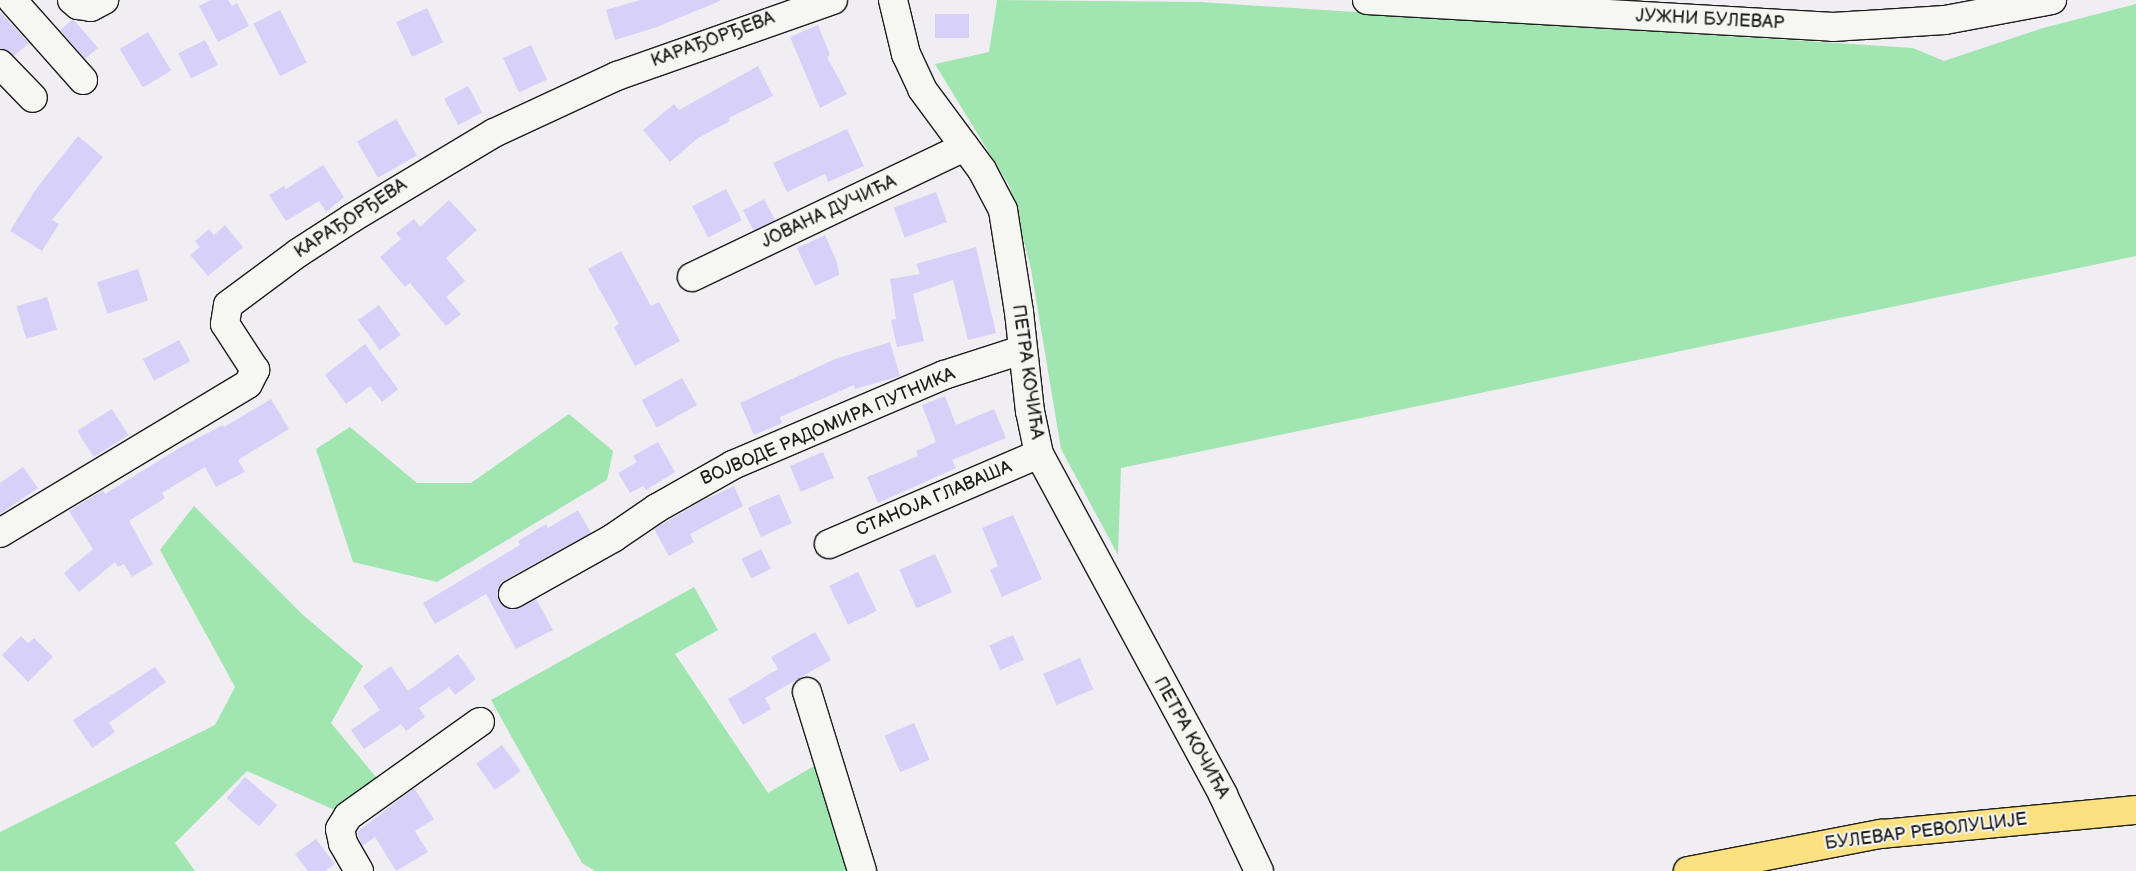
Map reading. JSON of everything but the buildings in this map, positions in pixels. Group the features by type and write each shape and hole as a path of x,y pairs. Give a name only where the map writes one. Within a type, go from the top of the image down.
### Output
{"main road":[{"name":"БУЛЕВАР РЕВОЛУЦИЈЕ","path":"1688,871 1881,834 2136,810"}],"street":[{"path":"12,0 84,80"},
{"name":"КАРАЂОРЂЕВА","path":"0,533 248,384 255,370 225,324 228,305 337,228 494,133 600,83 675,53 833,0"},
{"name":"ПЕТРА КОЧИЋА","path":"892,0 906,54 922,88 988,179 1003,210 1019,312 1022,350 1039,454 1223,795 1259,871"},
{"name":"ЈУЖНИ БУЛЕВАР","path":"1367,0 1833,27 1945,20 2052,0"},
{"path":"0,64 33,98"},
{"name":"ЈОВАНА ДУЧИЋА","path":"692,277 965,148"},
{"name":"ВОЈВОДЕ РАДОМИРА ПУТНИКА","path":"513,594 613,538 664,503 732,465 944,375 1022,350"},
{"name":"СТАНОЈА ГЛАВАША","path":"829,544 1039,454"},
{"path":"807,692 862,871"},
{"path":"359,871 343,843 340,829 348,816 480,722"}],"green space":[{"path":"997,0 1200,2 1913,48 1944,61 2043,28 2136,4 2136,256 1121,468 1118,555 1061,449 1031,269 1010,187 935,64 989,52"},
{"path":"569,414 613,451 607,480 437,582 353,562 316,449 350,427 417,483 471,483"},
{"path":"194,506 303,615 363,666 331,723 386,789 348,816 247,771 175,843 195,871 0,871 0,832 215,725 235,687 160,550"},
{"path":"694,587 718,630 675,654 768,793 814,766 849,828 862,871 595,871 582,863 491,700"}]}
